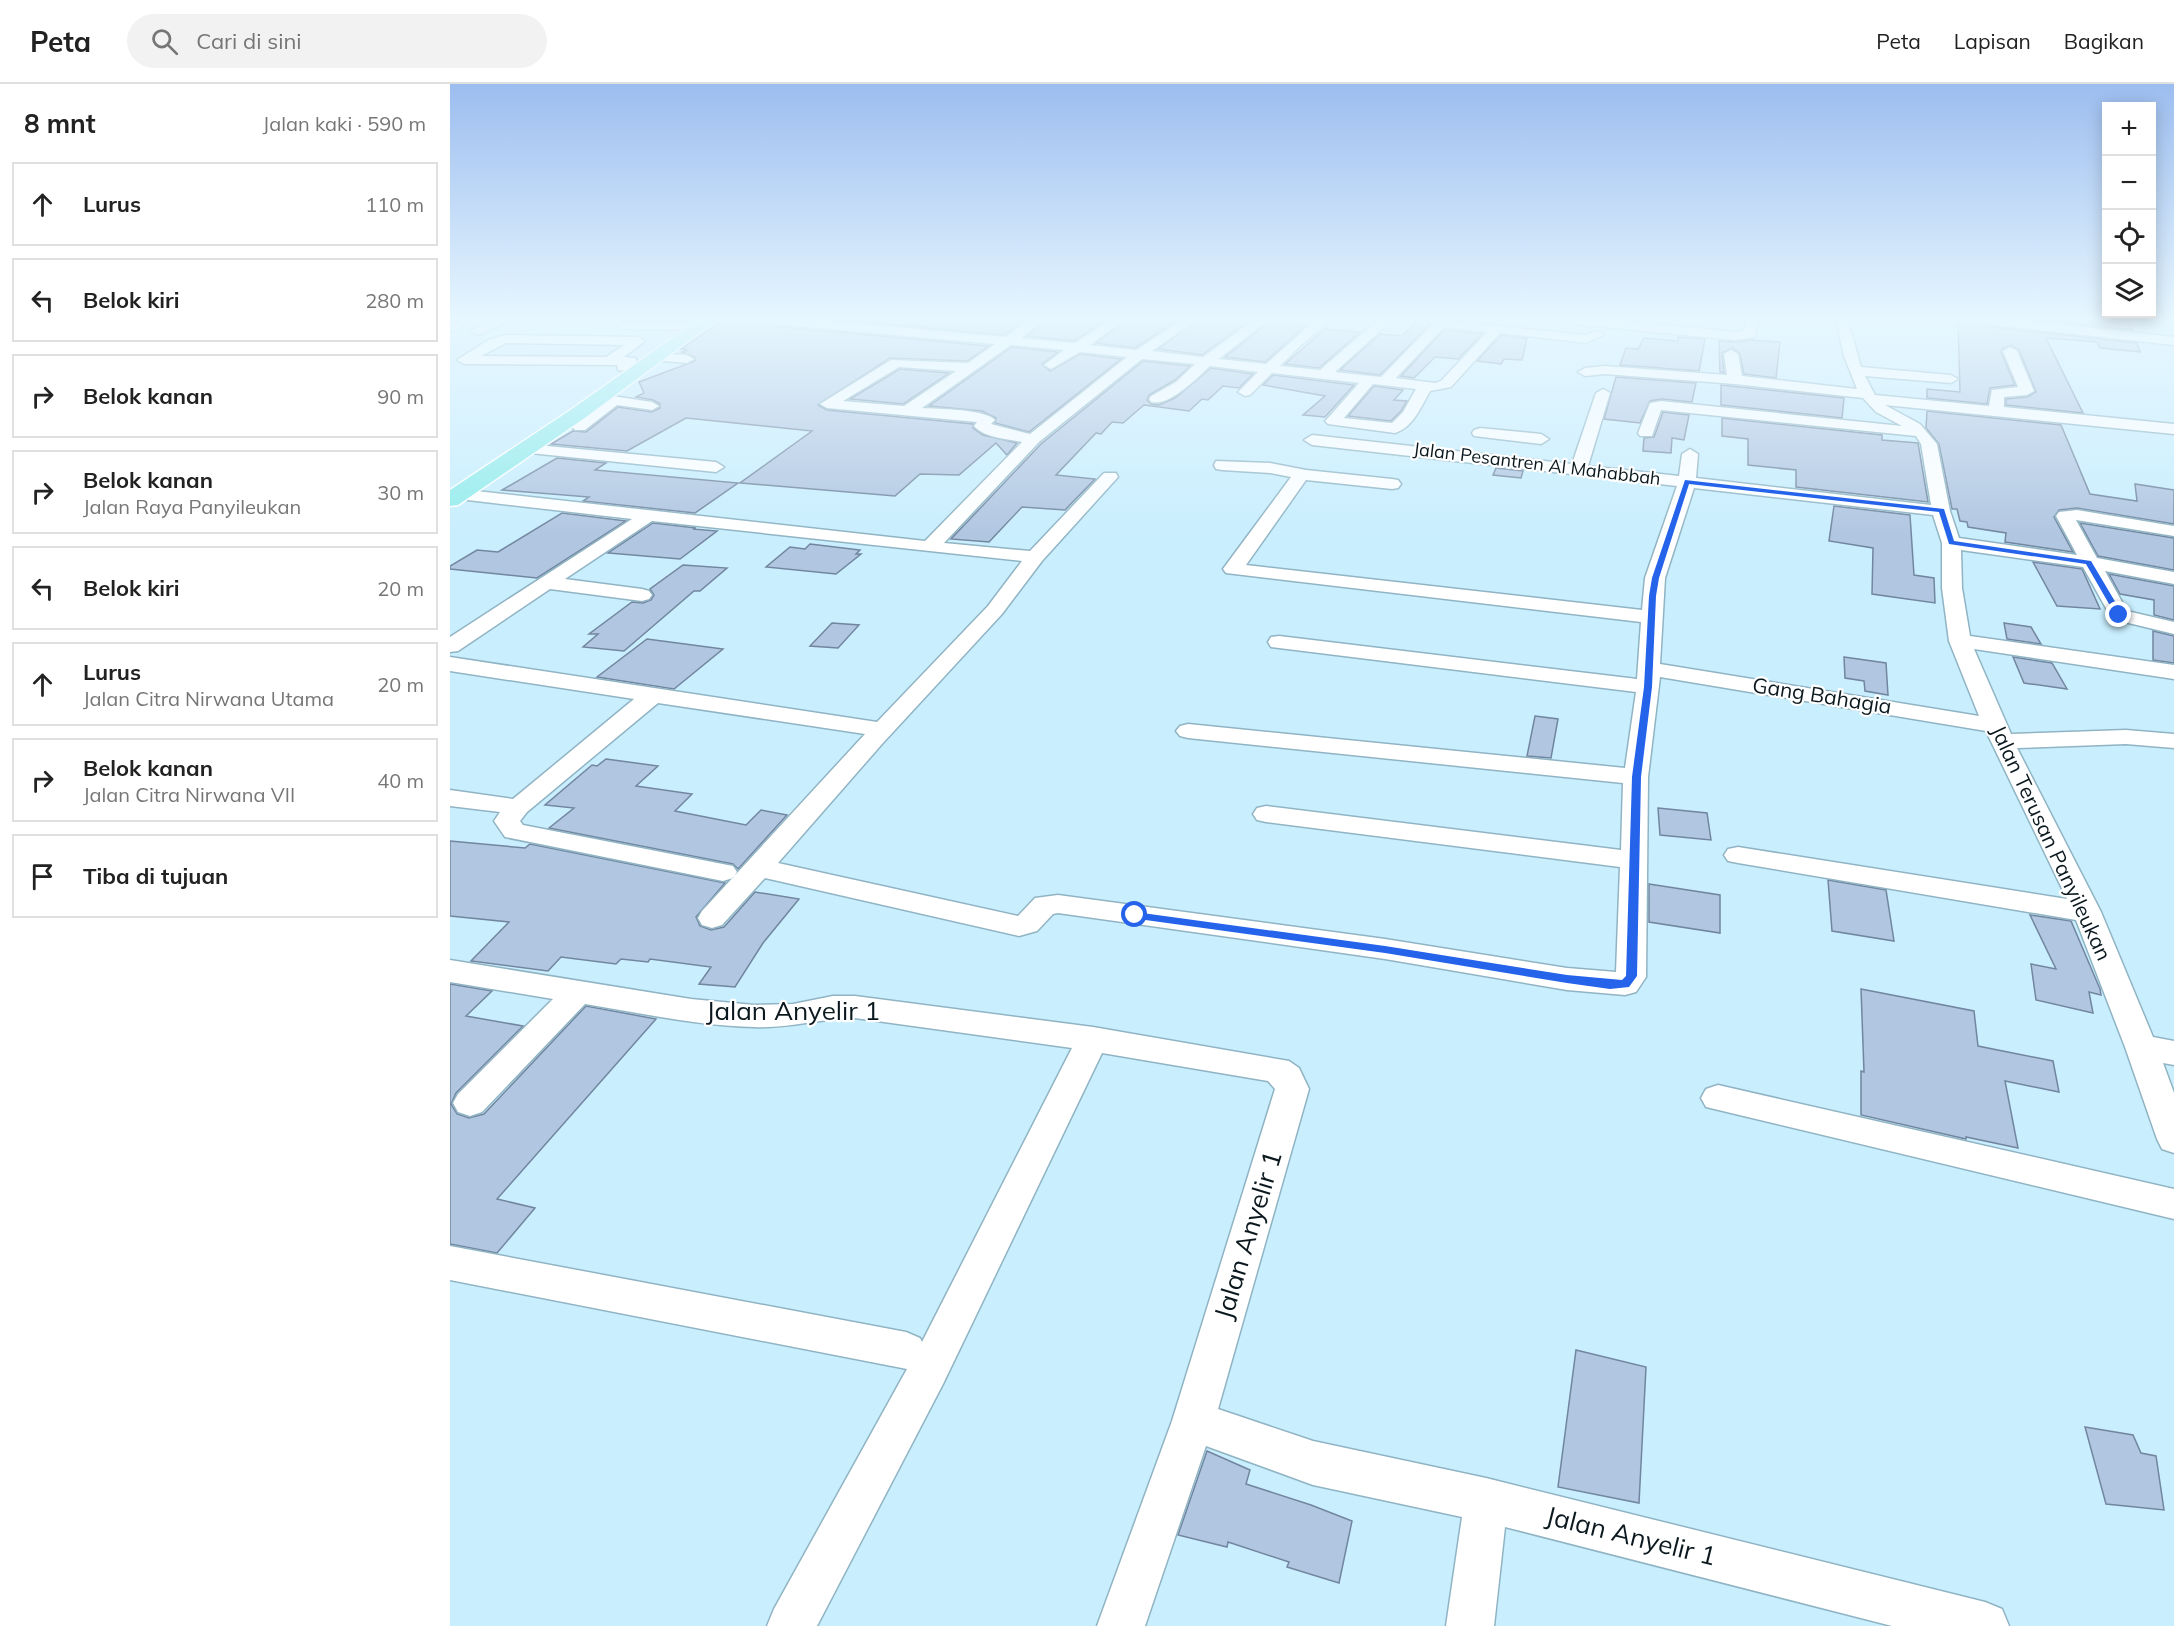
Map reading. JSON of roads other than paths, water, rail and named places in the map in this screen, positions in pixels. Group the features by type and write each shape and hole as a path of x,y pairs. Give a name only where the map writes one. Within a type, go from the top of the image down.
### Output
{"main road":[{"path":"454,497 615,392"}],"street":[{"path":"847,392 827,404 985,418 987,420 982,426 988,430 1033,438"},
{"path":"909,410 934,392"},
{"path":"930,547 1033,438 1091,392"},
{"path":"1156,399 1169,392"},
{"path":"1365,392 1333,421 1395,428 1402,422 1422,392"},
{"path":"1834,392 2174,429"},
{"path":"1866,392 1880,408 1925,434"},
{"path":"1996,411 1996,393 2012,392"},
{"path":"1579,468 1586,440 1603,393"},
{"path":"580,427 607,399 652,406"},
{"path":"1646,433 1655,406 1925,434"},
{"path":"1714,427 1718,412"},
{"path":"1470,456 1482,428 1541,439"},
{"name":"Jalan Terusan Panyileukan","path":"1925,434 1929,444 1941,511 1951,543 1952,588 1960,641 1998,733 2087,912 2141,1047 2174,1139"},
{"name":"Jalan Pesantren Al Mahabbah","path":"1312,440 1579,468 1941,511"},
{"path":"526,449 716,468"},
{"path":"759,868 1019,926 1027,924 1045,905 1058,904 1385,950 1610,985 1625,984 1631,976 1636,777 1649,678 1650,616 1655,578 1687,482 1690,454"},
{"path":"1222,465 1270,468 1304,475 1392,484"},
{"path":"1304,475 1233,569 1650,616"},
{"path":"712,918 995,610 1035,557 1110,477"},
{"path":"454,497 1035,557"},
{"path":"2174,531 2077,515 2065,516 2119,615 2174,628"},
{"path":"450,646 648,516"},
{"path":"1951,543 2089,562 2174,578"},
{"path":"546,583 642,595"},
{"path":"1960,641 2087,650 2174,672"},
{"name":"Gang Bahagia","path":"1279,642 1649,678 1998,733 2127,737 2174,741"},
{"path":"450,664 883,730"},
{"path":"652,696 518,807 507,821 514,831 723,872"},
{"path":"1188,731 1636,777"},
{"path":"450,798 518,807"},
{"path":"1266,814 1634,860"},
{"path":"1738,855 2087,912"},
{"name":"Jalan Anyelir 1","path":"450,971 691,1010 754,1017 793,1015 833,1007 855,1006 1093,1039 1277,1070 1287,1077 1292,1089 1192,1420 1313,1463 1486,1500 1985,1626"},
{"path":"470,1103 578,992"},
{"path":"791,1626 929,1370 1093,1039"},
{"path":"2141,1047 2174,1053"},
{"path":"1718,1098 2174,1204"},
{"path":"450,1263 906,1351"},
{"path":"1121,1626 1192,1420"},
{"path":"1470,1626 1486,1500"}]}
